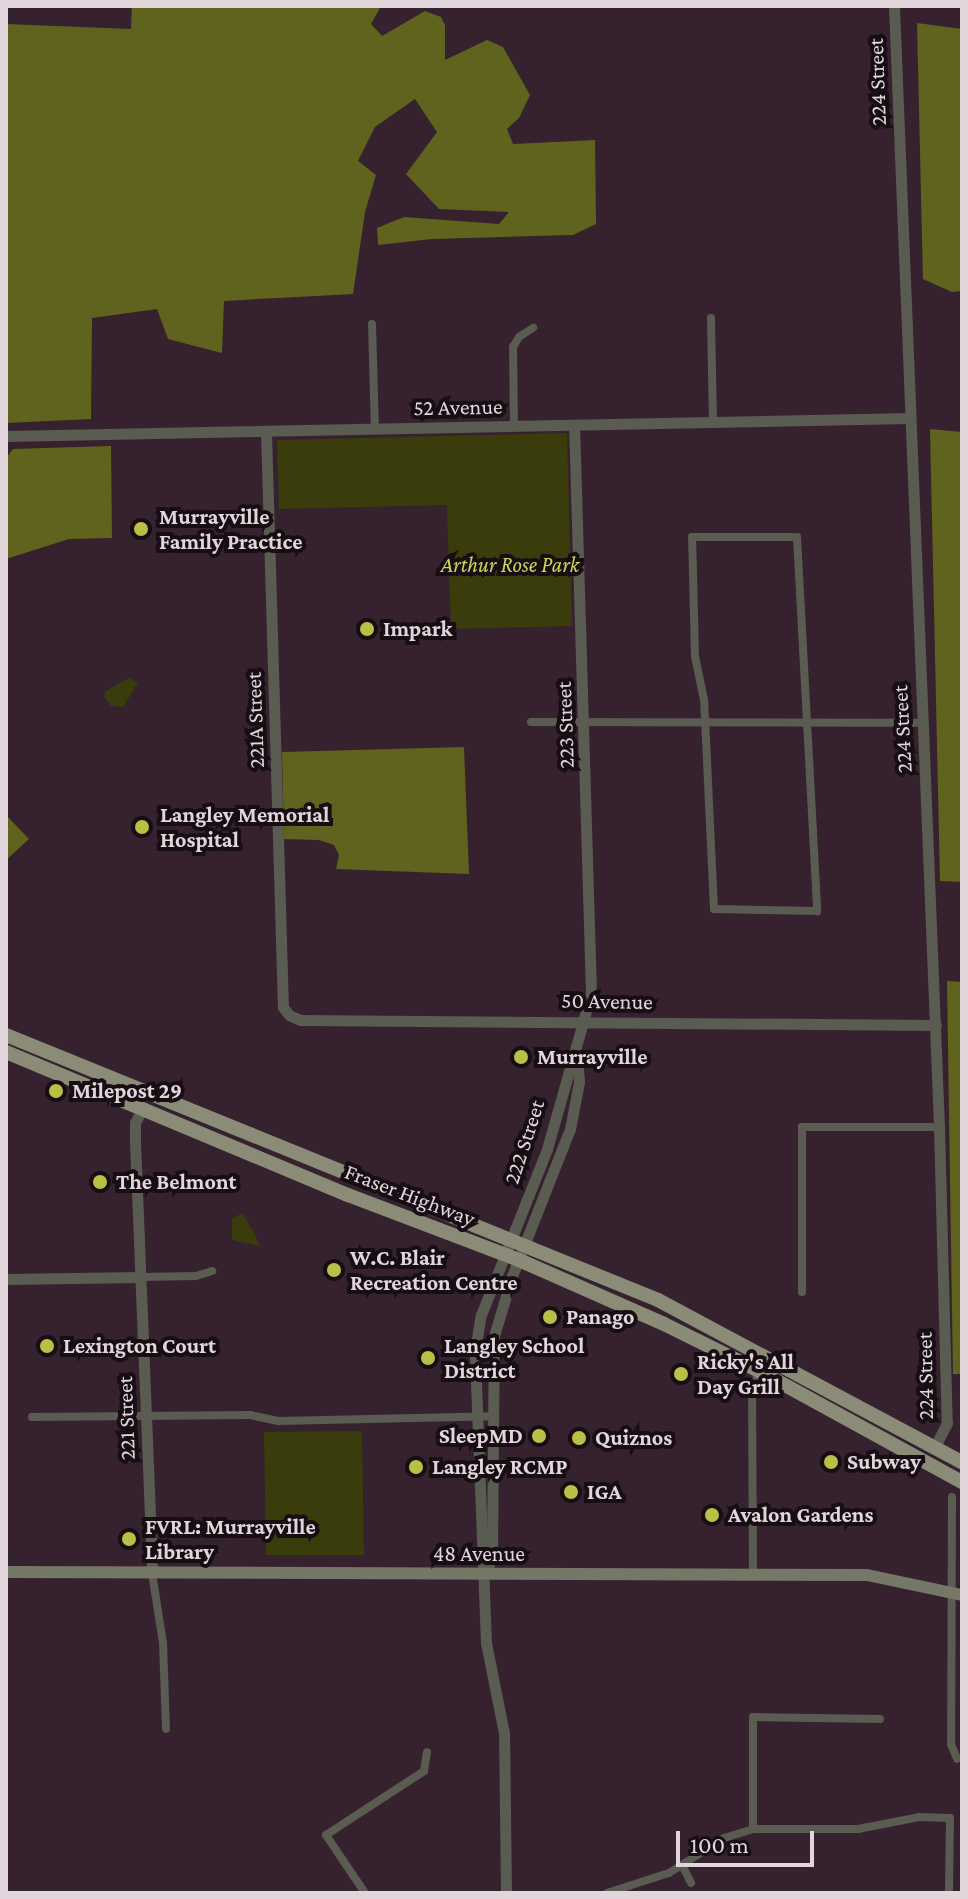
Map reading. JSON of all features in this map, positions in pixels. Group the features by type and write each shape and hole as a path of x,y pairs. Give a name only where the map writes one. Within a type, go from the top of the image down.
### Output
{"main road":[{"name":"Fraser Highway","path":"6,1035 679,1310 962,1462"},
{"name":"Fraser Highway","path":"6,1052 348,1195 519,1260 664,1324 759,1371 962,1482"},
{"name":"48 Avenue","path":"6,1572 879,1576 958,1593"}],"street":[{"name":"224 Street","path":"894,6 939,1127 947,1423 935,1447"},
{"path":"711,318 713,422"},
{"path":"372,324 375,429"},
{"path":"514,426 513,347 519,337 533,328"},
{"name":"52 Avenue","path":"6,436 910,418"},
{"name":"223 Street","path":"574,425 593,970 584,1022"},
{"name":"221A Street","path":"266,432 283,1007"},
{"path":"692,537 797,537 801,654 809,723 817,911 714,909 705,724 695,656 692,537"},
{"path":"531,722 921,723"},
{"name":"50 Avenue","path":"283,1007 289,1015 300,1020 936,1025"},
{"name":"222 Street","path":"506,1893 504,1733 487,1652 486,1574 481,1555 476,1333 547,1149 564,1078 577,1051 584,1022"},
{"name":"222 Street","path":"486,1574 492,1553 494,1336 519,1260 570,1129 579,1082 577,1051"},
{"name":"221 Street","path":"143,1107 135,1127 152,1573 163,1643 166,1729"},
{"path":"802,1292 802,1127 939,1127"},
{"path":"6,1279 196,1276 212,1271"},
{"path":"753,1574 752,1392 759,1371"},
{"path":"32,1417 250,1415 279,1421 492,1416"},
{"path":"952,1497 958,1593 951,1744 957,1759"},
{"path":"753,1829 753,1717 880,1719"},
{"path":"365,1893 326,1835 424,1771 427,1752"},
{"path":"607,1893 669,1873 724,1838 753,1829 858,1829 919,1817 950,1818 949,1893"},
{"path":"682,1865 691,1883"}],"green space":[{"name":"Arthur Rose Park","path":"567,433 572,626 451,629 447,505 279,509 277,440"},
{"path":"129,678 138,683 123,707 111,706 104,696 106,691"},
{"path":"242,1213 259,1246 232,1240 232,1219"},
{"path":"362,1431 364,1555 266,1555 264,1432"}],"shaded area":[{"path":"132,6 381,6 371,24 382,36 425,11 441,17 445,25 445,60 487,40 503,47 530,95 519,118 507,129 513,144 595,140 596,224 573,235 432,239 378,245 377,228 404,217 499,224 509,212 439,209 406,174 437,132 415,99 375,127 358,161 376,175 365,212 353,294 224,301 222,353 168,339 157,309 92,318 91,419 6,423 6,24 131,29"},
{"path":"917,23 962,29 962,291 952,292 923,279"},
{"path":"930,429 962,432 962,882 940,881"},
{"path":"111,446 112,538 69,539 6,559 6,458 13,449"},
{"path":"464,747 469,874 336,869 339,855 334,845 319,840 284,839 282,752"},
{"path":"6,815 29,839 6,860"},
{"path":"947,981 962,982 962,1374 953,1374"}],"place":[{"name":"Murrayville Family Practice","path":"141,529"},
{"name":"Impark","path":"367,629"},
{"name":"Langley Memorial Hospital","path":"142,827"},
{"name":"Murrayville","path":"521,1057"},
{"name":"Milepost 29","path":"56,1091"},
{"name":"The Belmont","path":"100,1182"},
{"name":"W.C. Blair Recreation Centre","path":"334,1270"},
{"name":"Panago","path":"550,1317"},
{"name":"Lexington Court","path":"47,1346"},
{"name":"Langley School District","path":"428,1358"},
{"name":"Ricky's All Day Grill","path":"681,1374"},
{"name":"SleepMD","path":"539,1436"},
{"name":"Quiznos","path":"579,1438"},
{"name":"Subway","path":"831,1462"},
{"name":"Langley RCMP","path":"416,1467"},
{"name":"IGA","path":"571,1492"},
{"name":"Avalon Gardens","path":"712,1515"},
{"name":"FVRL: Murrayville Library","path":"129,1539"}]}
